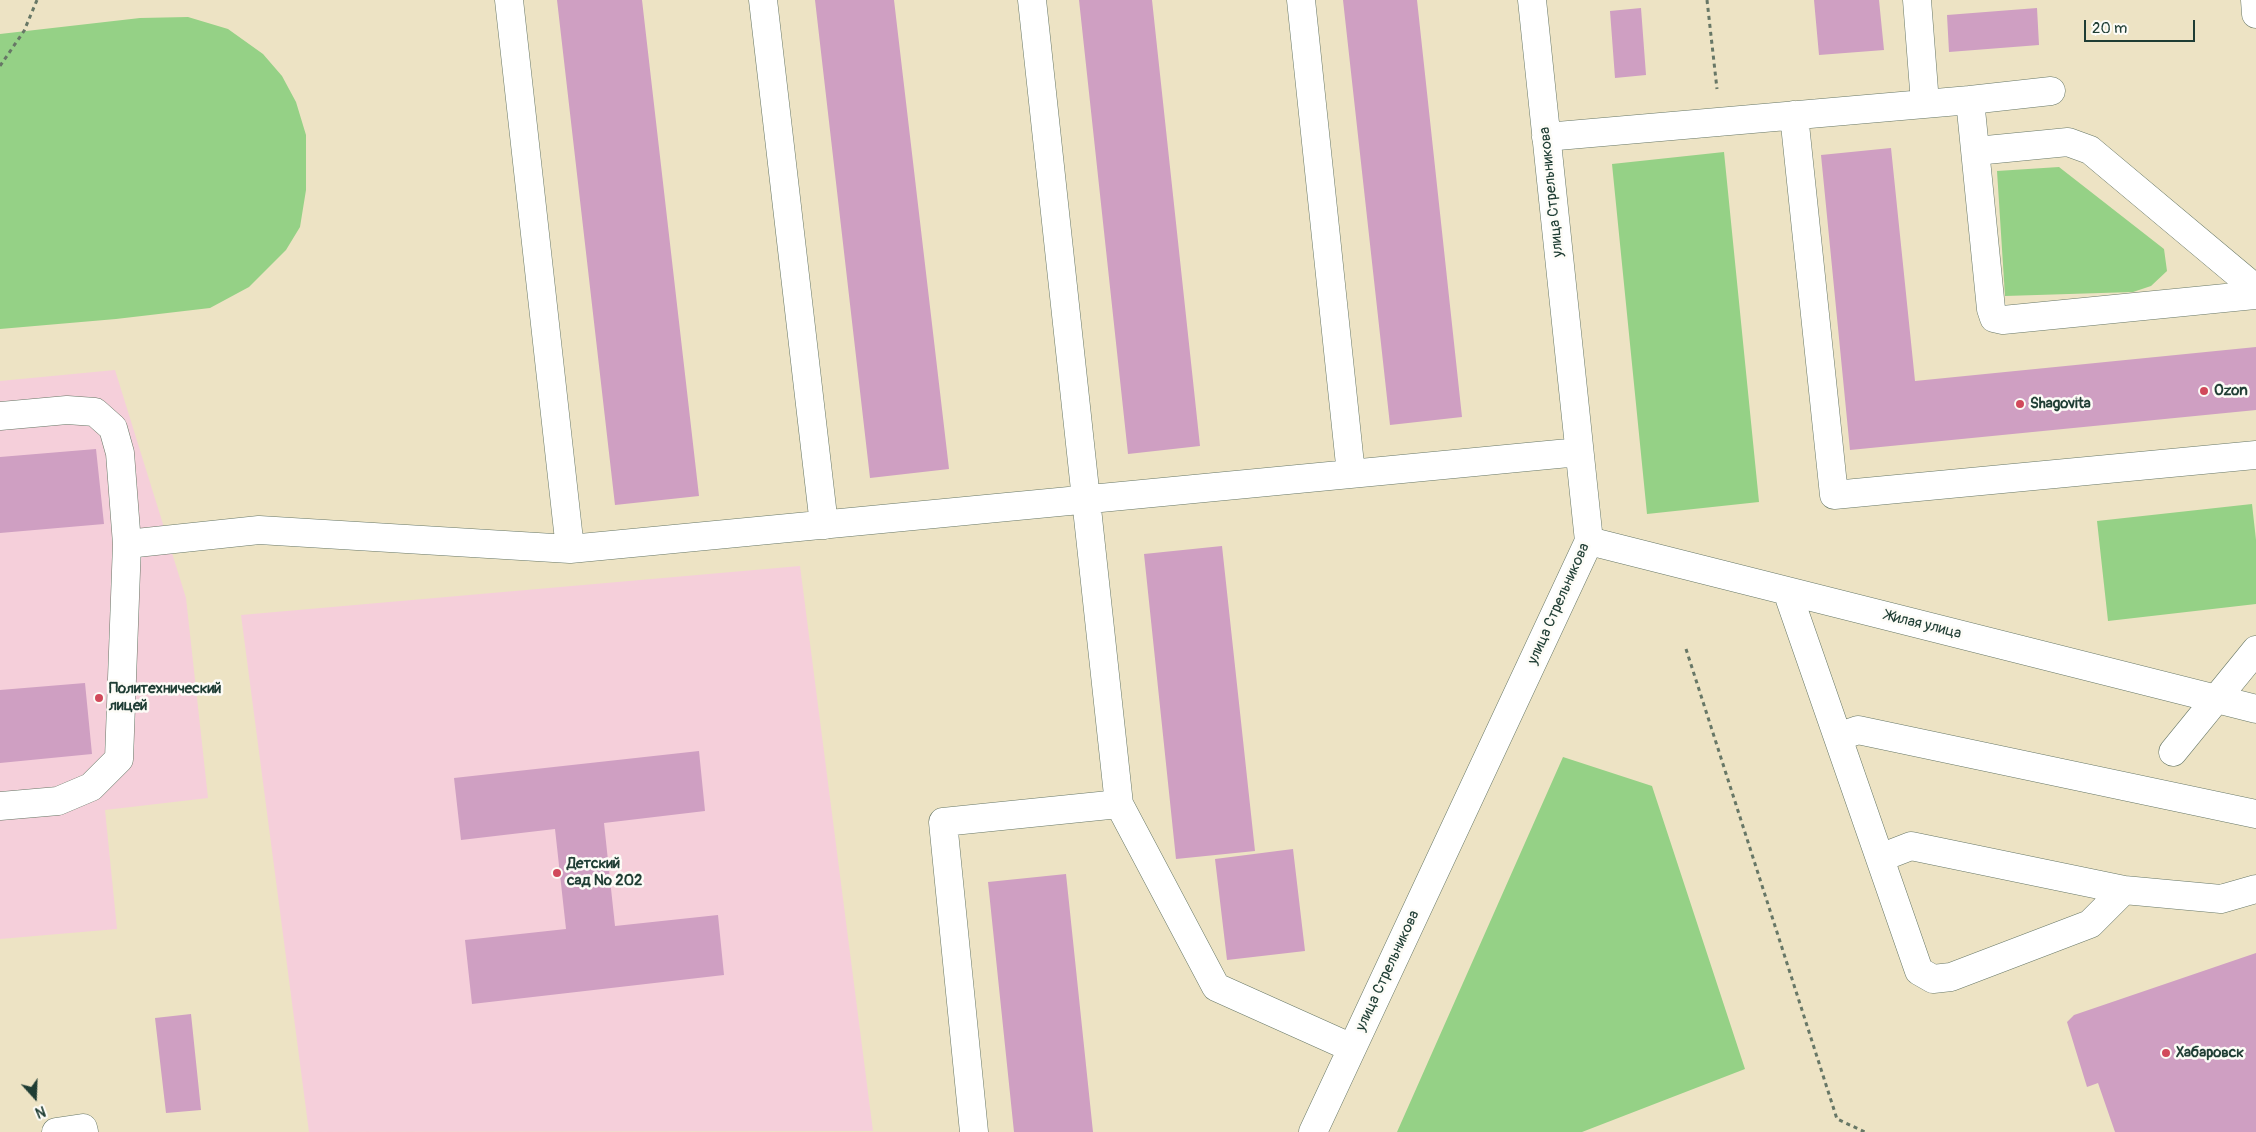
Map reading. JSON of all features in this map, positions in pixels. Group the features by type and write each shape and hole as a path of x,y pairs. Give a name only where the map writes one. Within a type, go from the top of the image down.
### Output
{"street":[{"path":"509,0 570,548"},
{"path":"763,0 824,525"},
{"path":"1032,0 1087,499 1118,804 1216,987 1352,1048"},
{"path":"1301,0 1351,474"},
{"name":"улица Стрельникова","path":"1312,1132 1589,541 1532,0"},
{"path":"1917,0 1925,104"},
{"path":"2255,0 2256,14"},
{"path":"1546,137 1970,100 2051,91"},
{"path":"1970,100 1991,309 1994,318 2003,320 2256,295"},
{"path":"1794,115 1834,494 2256,455"},
{"path":"1976,151 2068,142 2090,150 2256,289"},
{"path":"0,416 67,410 95,412 113,428 120,453 127,544 119,759 91,788 58,801 0,806"},
{"path":"127,544 259,530 570,548 1579,452"},
{"name":"Жилая улица","path":"1589,541 2256,709"},
{"path":"1788,591 1919,971 1933,979 1952,977 2090,924 2124,890"},
{"path":"2173,752 2256,650"},
{"path":"1838,737 1858,730 2256,814"},
{"path":"974,1132 944,822 1118,804"},
{"path":"1880,858 1911,846 2124,890 2221,898 2256,889"},
{"path":"56,1132 83,1128 84,1132"}],"path":[{"path":"0,66 24,31 37,0"},
{"path":"1707,0 1720,122"},
{"path":"1686,649 1837,1118 1865,1132"}],"shaded area":[{"name":"Политехнический лицей","path":"115,370 186,598 208,798 105,810 117,929 0,939 0,381"},
{"name":"Детский сад № 202","path":"800,566 873,1131 309,1132 241,615"}],"green space":[{"path":"188,17 228,29 263,54 282,76 296,102 306,135 306,190 300,227 286,250 249,287 210,308 116,319 0,329 0,34 140,18"},
{"path":"1724,152 1759,502 1647,514 1612,164"},
{"path":"2059,167 2164,249 2167,271 2151,286 2133,292 2005,296 1997,171"},
{"path":"2252,504 2256,540 2256,604 2108,621 2097,521"},
{"path":"1563,757 1652,786 1745,1069 1582,1132 1397,1132"}],"building":[{"path":"557,0 642,0 699,496 615,505"},
{"path":"815,0 894,0 949,469 870,478"},
{"path":"1079,0 1152,0 1200,446 1128,454"},
{"path":"1343,0 1417,0 1462,417 1390,425"},
{"path":"1814,0 1879,0 1884,50 1819,55"},
{"path":"1641,8 1646,75 1615,78 1610,11"},
{"path":"2037,8 2039,45 1949,52 1947,15"},
{"path":"1891,148 1915,381 2256,347 2256,410 1850,450 1821,155"},
{"path":"96,449 104,524 0,533 0,457"},
{"path":"1222,546 1255,851 1176,859 1144,554"},
{"name":"Политехнический лицей","path":"85,683 92,754 0,763 0,690"},
{"path":"699,751 705,811 604,823 615,926 718,915 724,975 472,1004 465,940 566,929 555,829 461,840 454,778"},
{"path":"1293,849 1305,951 1227,960 1215,859"},
{"path":"1066,874 1093,1132 1014,1132 988,882"},
{"name":"Хабаровск","path":"2256,953 2256,1132 2115,1132 2098,1083 2087,1087 2067,1022 2074,1015"},
{"path":"191,1014 201,1110 166,1113 155,1018"}],"place":[{"name":"Ozon","path":"2204,391"},
{"name":"Shagovita","path":"2020,404"},
{"name":"Политехнический лицей","path":"99,698"},
{"name":"Детский сад № 202","path":"557,873"},
{"name":"Хабаровск","path":"2166,1053"}]}
